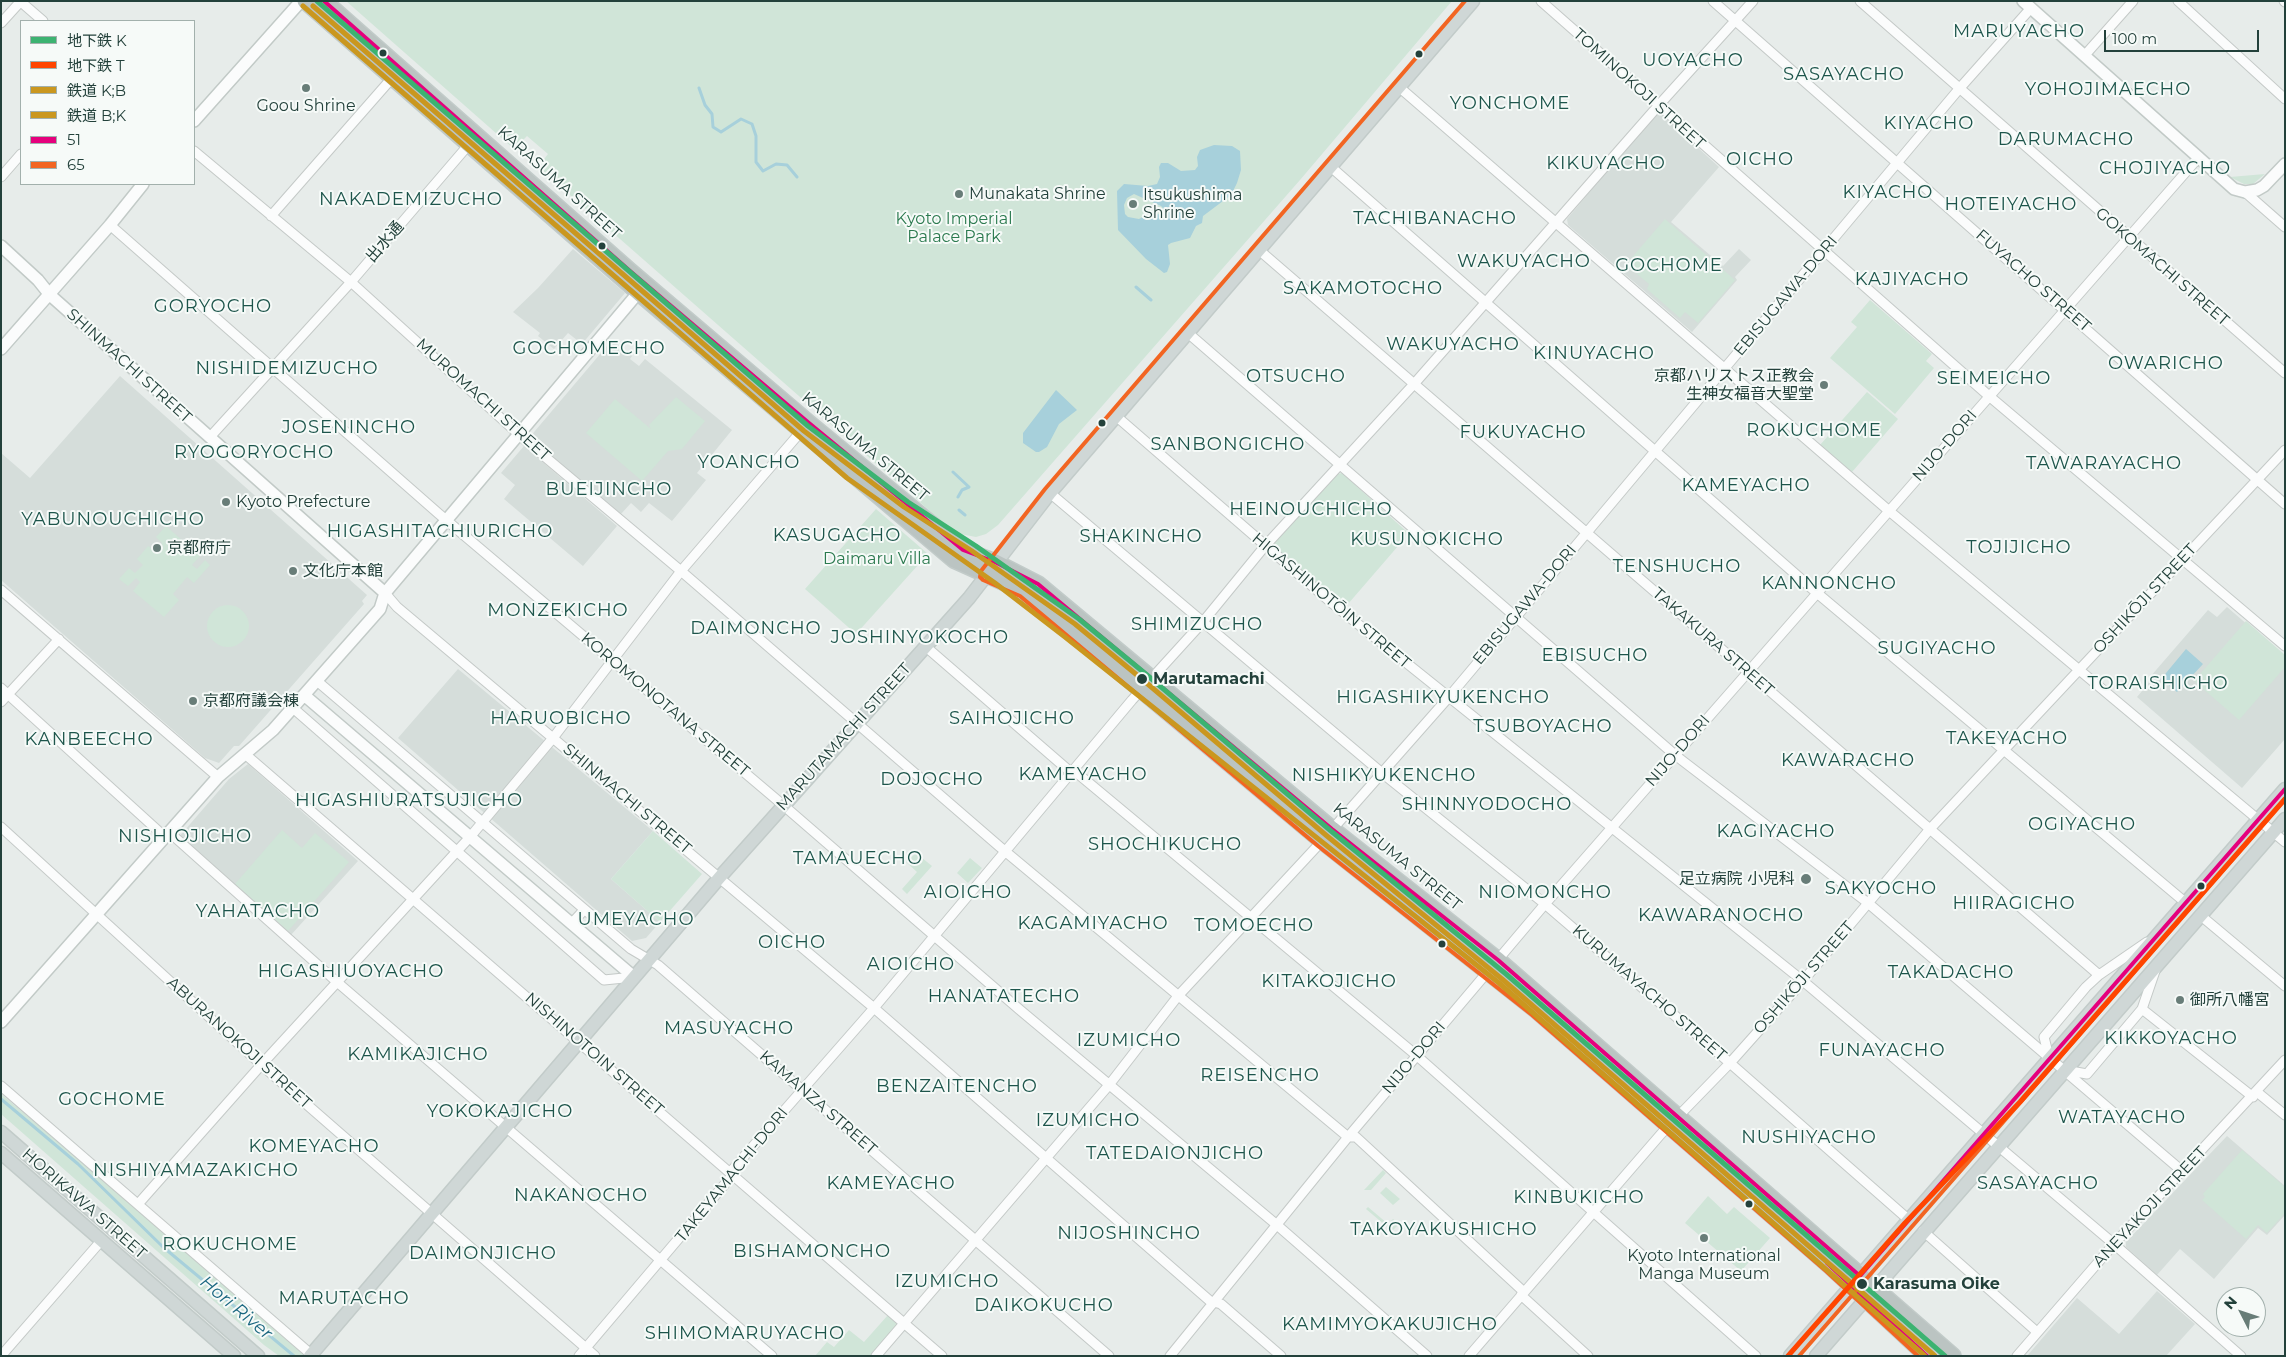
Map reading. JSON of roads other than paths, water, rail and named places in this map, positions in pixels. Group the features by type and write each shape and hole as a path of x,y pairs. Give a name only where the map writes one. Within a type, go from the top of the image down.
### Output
{"highway":[{"name":"KARASUMA STREET","path":"303,1 392,78 473,139"},
{"name":"KARASUMA STREET","path":"324,1 473,139 954,560 1023,591 1140,691 1322,841 1673,1120"},
{"name":"KARASUMA STREET","path":"805,428 962,550 995,562 1032,580 1332,829 1498,960 1673,1120 1856,1281 1866,1300 1927,1356"},
{"name":"KARASUMA STREET","path":"1856,1281 1876,1288 1953,1356"}],"main road":[{"name":"MARUTAMACHI STREET","path":"312,1355 720,877 856,722 969,598 1050,493 1474,1"},
{"path":"1790,1356 2285,789"},
{"path":"1816,1356 1866,1300 1923,1231 2285,819"},
{"name":"HORIKAWA STREET","path":"1,1132 258,1356"},
{"name":"HORIKAWA STREET","path":"1,1153 234,1356"}],"street":[{"path":"1,24 20,1 41,20"},
{"path":"195,120 303,1"},
{"name":"TOMINOKOJI STREET","path":"1541,1 1989,396 2285,646"},
{"name":"FUYACHO STREET","path":"1712,1 2285,504"},
{"name":"TAKEYAMACHI-DORI","path":"579,1356 662,1261 730,1178 732,1173 874,1008 1004,851 1140,691 1202,623 1265,546 1340,467 1658,106 1754,1"},
{"name":"GOKOMACHI STREET","path":"1860,1 2128,238 2285,373"},
{"path":"2085,55 2133,1"},
{"path":"2178,1 2285,99"},
{"path":"2027,5 2231,186 2245,192 2285,227"},
{"name":"EBISUGAWA-DORI","path":"876,1356 1109,1085 1178,996 1322,841 1377,776 1382,773 1448,698 1654,450 1898,164 2027,5"},
{"path":"271,216 392,78"},
{"path":"1399,88 1888,510 2285,842"},
{"name":"出水通","path":"210,437 351,282 473,139"},
{"name":"MUROMACHI STREET","path":"195,152 351,282 519,434 681,571 1004,851 1348,1137 1356,1137 1522,1293"},
{"path":"1,177 20,155"},
{"name":"NIJO-DORI","path":"1170,1356 1348,1137 1416,1055 1488,973 1544,904 2199,157"},
{"path":"2245,192 2264,186 2285,164"},
{"path":"1331,167 1817,593 2186,903"},
{"path":"1,349 50,295 142,185"},
{"name":"KOROMONOTANA STREET","path":"110,225 611,660 1109,1085"},
{"name":"SHINMACHI STREET","path":"1,246 38,280 50,295 385,593 397,606 874,1008 1215,1303"},
{"name":"TAKAKURA STREET","path":"1259,250 2098,975"},
{"path":"1,1022 218,777 273,730 380,609 385,593 642,288"},
{"path":"1188,334 1675,755 1868,903 2182,1171"},
{"name":"HIGASHINOTŌIN STREET","path":"1116,416 1265,546 1448,698 1803,981 1982,1135 2114,1244 2241,1356"},
{"path":"139,1203 412,898 470,837 553,738 681,571 805,428"},
{"name":"OSHIKŌJI STREET","path":"1470,1356 1522,1293 1673,1120 1730,1063 1803,981 1930,829 2285,450"},
{"path":"1050,493 1382,773"},
{"path":"1,590 218,777"},
{"path":"1,702 5,691 59,639"},
{"path":"926,646 1068,770 1077,773 1416,1055 1594,1210 1756,1356"},
{"name":"KAMANZA STREET","path":"316,681 584,910 631,949 658,965 1109,1356"},
{"path":"5,691 167,835 772,1356"},
{"path":"304,696 634,977"},
{"path":"293,708 604,980 634,977"},
{"name":"NISHINOTOIN STREET","path":"245,754 942,1356"},
{"name":"KURUMAYACHO STREET","path":"1382,773 1544,904 1730,1063 1908,1220"},
{"name":"ABURANOKOJI STREET","path":"1,827 262,1064 595,1356"},
{"path":"571,924 584,910"},
{"path":"2200,915 2285,986"},
{"path":"2049,1058 2044,1037 2098,975 2157,936"},
{"path":"2064,1070 2086,1074 2142,1009 2157,964"},
{"path":"2142,1009 2285,1115"},
{"name":"ANEYAKOJI STREET","path":"2017,1356 2114,1244 2285,1060"},
{"path":"1109,1085 1277,1226 1427,1356"},
{"path":"1,1086 139,1203 312,1355"},
{"path":"1923,1231 2037,1332"},
{"path":"1,1356 101,1241"},
{"path":"1522,1293 1588,1356"},
{"path":"1215,1303 1221,1304 1281,1356"}],"water":[{"path":"1214,145 1232,146 1240,151 1241,170 1231,195 1203,216 1202,223 1196,226 1190,238 1168,245 1170,264 1167,272 1164,273 1146,259 1118,230 1117,191 1124,184 1148,186 1157,184 1160,177 1159,167 1161,163 1168,163 1181,171 1195,170 1198,166 1197,157 1200,150","holes":["1134,194 1161,206 1166,211 1163,214 1147,215 1139,219 1128,217 1125,214 1124,205 1127,198"]},
{"path":"1056,390 1077,410 1059,424 1047,447 1036,452 1023,443 1023,433"},
{"path":"2186,649 2203,664 2177,692 2161,679"}],"waterway":[{"path":"699,88 705,105 712,114 713,127 721,132 741,119 752,124 756,136 756,162 763,171 776,164 787,165 797,177"},
{"path":"1136,287 1151,300"},
{"path":"953,472 969,487 962,490 958,497"},
{"path":"959,510 965,515"},
{"name":"Hori River","path":"1,1099 78,1164 163,1247 294,1356"}],"metro line":[{"name":"K","path":"317,1 808,426 908,502 976,546 1079,619 1147,675 1331,831 1506,974 1945,1356"},
{"name":"T","path":"1788,1356 1905,1223 2020,1102 2285,799"}],"rail line":[{"name":"B;K","path":"303,6 847,478 995,583 1065,637 1499,983 1925,1356"},
{"name":"K;B","path":"313,6 804,431 904,507 972,551 1075,624 1143,680 1327,836 1502,979 1935,1356"}],"place":[{"name":"Goou Shrine","path":"306,88"},
{"name":"Munakata Shrine","path":"959,194"},
{"name":"Itsukushima Shrine","path":"1133,204"},
{"name":"京都ハリストス正教会 生神女福音大聖堂","path":"1824,385"},
{"name":"Kyoto Prefecture","path":"226,502"},
{"name":"京都府庁","path":"157,548"},
{"name":"文化庁本館","path":"293,571"},
{"name":"Marutamachi","path":"1142,679"},
{"name":"京都府議会棟","path":"193,701"},
{"name":"足立病院 小児科","path":"1806,879"},
{"name":"御所八幡宮","path":"2180,1000"},
{"name":"Kyoto International Manga Museum","path":"1704,1238"},
{"name":"Karasuma Oike","path":"1862,1284"}],"district":[{"name":"MARUYACHO","path":"2019,32"},
{"name":"UOYACHO","path":"1693,61"},
{"name":"SASAYACHO","path":"1844,75"},
{"name":"YOHOJIMAECHO","path":"2108,90"},
{"name":"YONCHOME","path":"1510,104"},
{"name":"KIYACHO","path":"1929,124"},
{"name":"DARUMACHO","path":"2066,140"},
{"name":"OICHO","path":"1760,160"},
{"name":"KIKUYACHO","path":"1606,164"},
{"name":"CHOJIYACHO","path":"2165,169"},
{"name":"KIYACHO","path":"1888,193"},
{"name":"NAKADEMIZUCHO","path":"411,200"},
{"name":"HOTEIYACHO","path":"2011,205"},
{"name":"TACHIBANACHO","path":"1435,219"},
{"name":"WAKUYACHO","path":"1524,262"},
{"name":"GOCHOME","path":"1669,266"},
{"name":"KAJIYACHO","path":"1912,280"},
{"name":"SAKAMOTOCHO","path":"1363,289"},
{"name":"GORYOCHO","path":"213,307"},
{"name":"WAKUYACHO","path":"1453,345"},
{"name":"GOCHOMECHO","path":"589,349"},
{"name":"KINUYACHO","path":"1594,354"},
{"name":"OWARICHO","path":"2166,364"},
{"name":"NISHIDEMIZUCHO","path":"287,369"},
{"name":"OTSUCHO","path":"1296,377"},
{"name":"SEIMEICHO","path":"1994,379"},
{"name":"JOSENINCHO","path":"349,428"},
{"name":"ROKUCHOME","path":"1814,431"},
{"name":"FUKUYACHO","path":"1523,433"},
{"name":"SANBONGICHO","path":"1228,445"},
{"name":"RYOGORYOCHO","path":"254,453"},
{"name":"YOANCHO","path":"749,463"},
{"name":"TAWARAYACHO","path":"2104,464"},
{"name":"KAMEYACHO","path":"1746,486"},
{"name":"BUEIJINCHO","path":"609,490"},
{"name":"HEINOUCHICHO","path":"1311,510"},
{"name":"YABUNOUCHICHO","path":"113,520"},
{"name":"HIGASHITACHIURICHO","path":"440,532"},
{"name":"KASUGACHO","path":"837,536"},
{"name":"SHAKINCHO","path":"1141,537"},
{"name":"KUSUNOKICHO","path":"1427,540"},
{"name":"TOJIJICHO","path":"2019,548"},
{"name":"TENSHUCHO","path":"1677,567"},
{"name":"KANNONCHO","path":"1829,584"},
{"name":"MONZEKICHO","path":"558,611"},
{"name":"SHIMIZUCHO","path":"1197,625"},
{"name":"DAIMONCHO","path":"756,629"},
{"name":"JOSHINYOKOCHO","path":"920,638"},
{"name":"SUGIYACHO","path":"1937,649"},
{"name":"EBISUCHO","path":"1595,656"},
{"name":"TORAISHICHO","path":"2158,684"},
{"name":"HIGASHIKYUKENCHO","path":"1443,698"},
{"name":"HARUOBICHO","path":"561,719"},
{"name":"SAIHOJICHO","path":"1012,719"},
{"name":"TSUBOYACHO","path":"1543,727"},
{"name":"TAKEYACHO","path":"2007,739"},
{"name":"KANBEECHO","path":"89,740"},
{"name":"KAWARACHO","path":"1848,761"},
{"name":"KAMEYACHO","path":"1083,775"},
{"name":"NISHIKYUKENCHO","path":"1384,776"},
{"name":"DOJOCHO","path":"932,780"},
{"name":"HIGASHIURATSUJICHO","path":"409,801"},
{"name":"SHINNYODOCHO","path":"1487,805"},
{"name":"OGIYACHO","path":"2082,825"},
{"name":"KAGIYACHO","path":"1776,832"},
{"name":"NISHIOJICHO","path":"185,837"},
{"name":"SHOCHIKUCHO","path":"1165,845"},
{"name":"TAMAUECHO","path":"858,859"},
{"name":"SAKYOCHO","path":"1881,889"},
{"name":"AIOICHO","path":"968,893"},
{"name":"NIOMONCHO","path":"1545,893"},
{"name":"HIIRAGICHO","path":"2014,904"},
{"name":"YAHATACHO","path":"258,912"},
{"name":"KAWARANOCHO","path":"1721,916"},
{"name":"UMEYACHO","path":"636,920"},
{"name":"KAGAMIYACHO","path":"1093,924"},
{"name":"TOMOECHO","path":"1254,926"},
{"name":"OICHO","path":"792,943"},
{"name":"AIOICHO","path":"911,965"},
{"name":"HIGASHIUOYACHO","path":"351,972"},
{"name":"TAKADACHO","path":"1951,973"},
{"name":"KITAKOJICHO","path":"1329,982"},
{"name":"HANATATECHO","path":"1004,997"},
{"name":"MASUYACHO","path":"729,1029"},
{"name":"KIKKOYACHO","path":"2171,1039"},
{"name":"IZUMICHO","path":"1129,1041"},
{"name":"FUNAYACHO","path":"1882,1051"},
{"name":"KAMIKAJICHO","path":"418,1055"},
{"name":"REISENCHO","path":"1260,1076"},
{"name":"BENZAITENCHO","path":"957,1087"},
{"name":"GOCHOME","path":"112,1100"},
{"name":"YOKOKAJICHO","path":"500,1112"},
{"name":"WATAYACHO","path":"2122,1118"},
{"name":"IZUMICHO","path":"1088,1121"},
{"name":"NUSHIYACHO","path":"1809,1138"},
{"name":"KOMEYACHO","path":"314,1147"},
{"name":"TATEDAIONJICHO","path":"1175,1154"},
{"name":"NISHIYAMAZAKICHO","path":"196,1171"},
{"name":"KAMEYACHO","path":"891,1184"},
{"name":"SASAYACHO","path":"2038,1184"},
{"name":"NAKANOCHO","path":"581,1196"},
{"name":"KINBUKICHO","path":"1579,1198"},
{"name":"TAKOYAKUSHICHO","path":"1444,1230"},
{"name":"NIJOSHINCHO","path":"1129,1234"},
{"name":"ROKUCHOME","path":"230,1245"},
{"name":"BISHAMONCHO","path":"812,1252"},
{"name":"DAIMONJICHO","path":"483,1254"},
{"name":"IZUMICHO","path":"947,1282"},
{"name":"MARUTACHO","path":"344,1299"},
{"name":"DAIKOKUCHO","path":"1044,1306"},
{"name":"KAMIMYOKAKUJICHO","path":"1390,1325"},
{"name":"SHIMOMARUYACHO","path":"745,1334"}],"park label":[{"name":"Kyoto Imperial Palace Park","path":"954,228"},
{"name":"Daimaru Villa","path":"877,559"}]}
